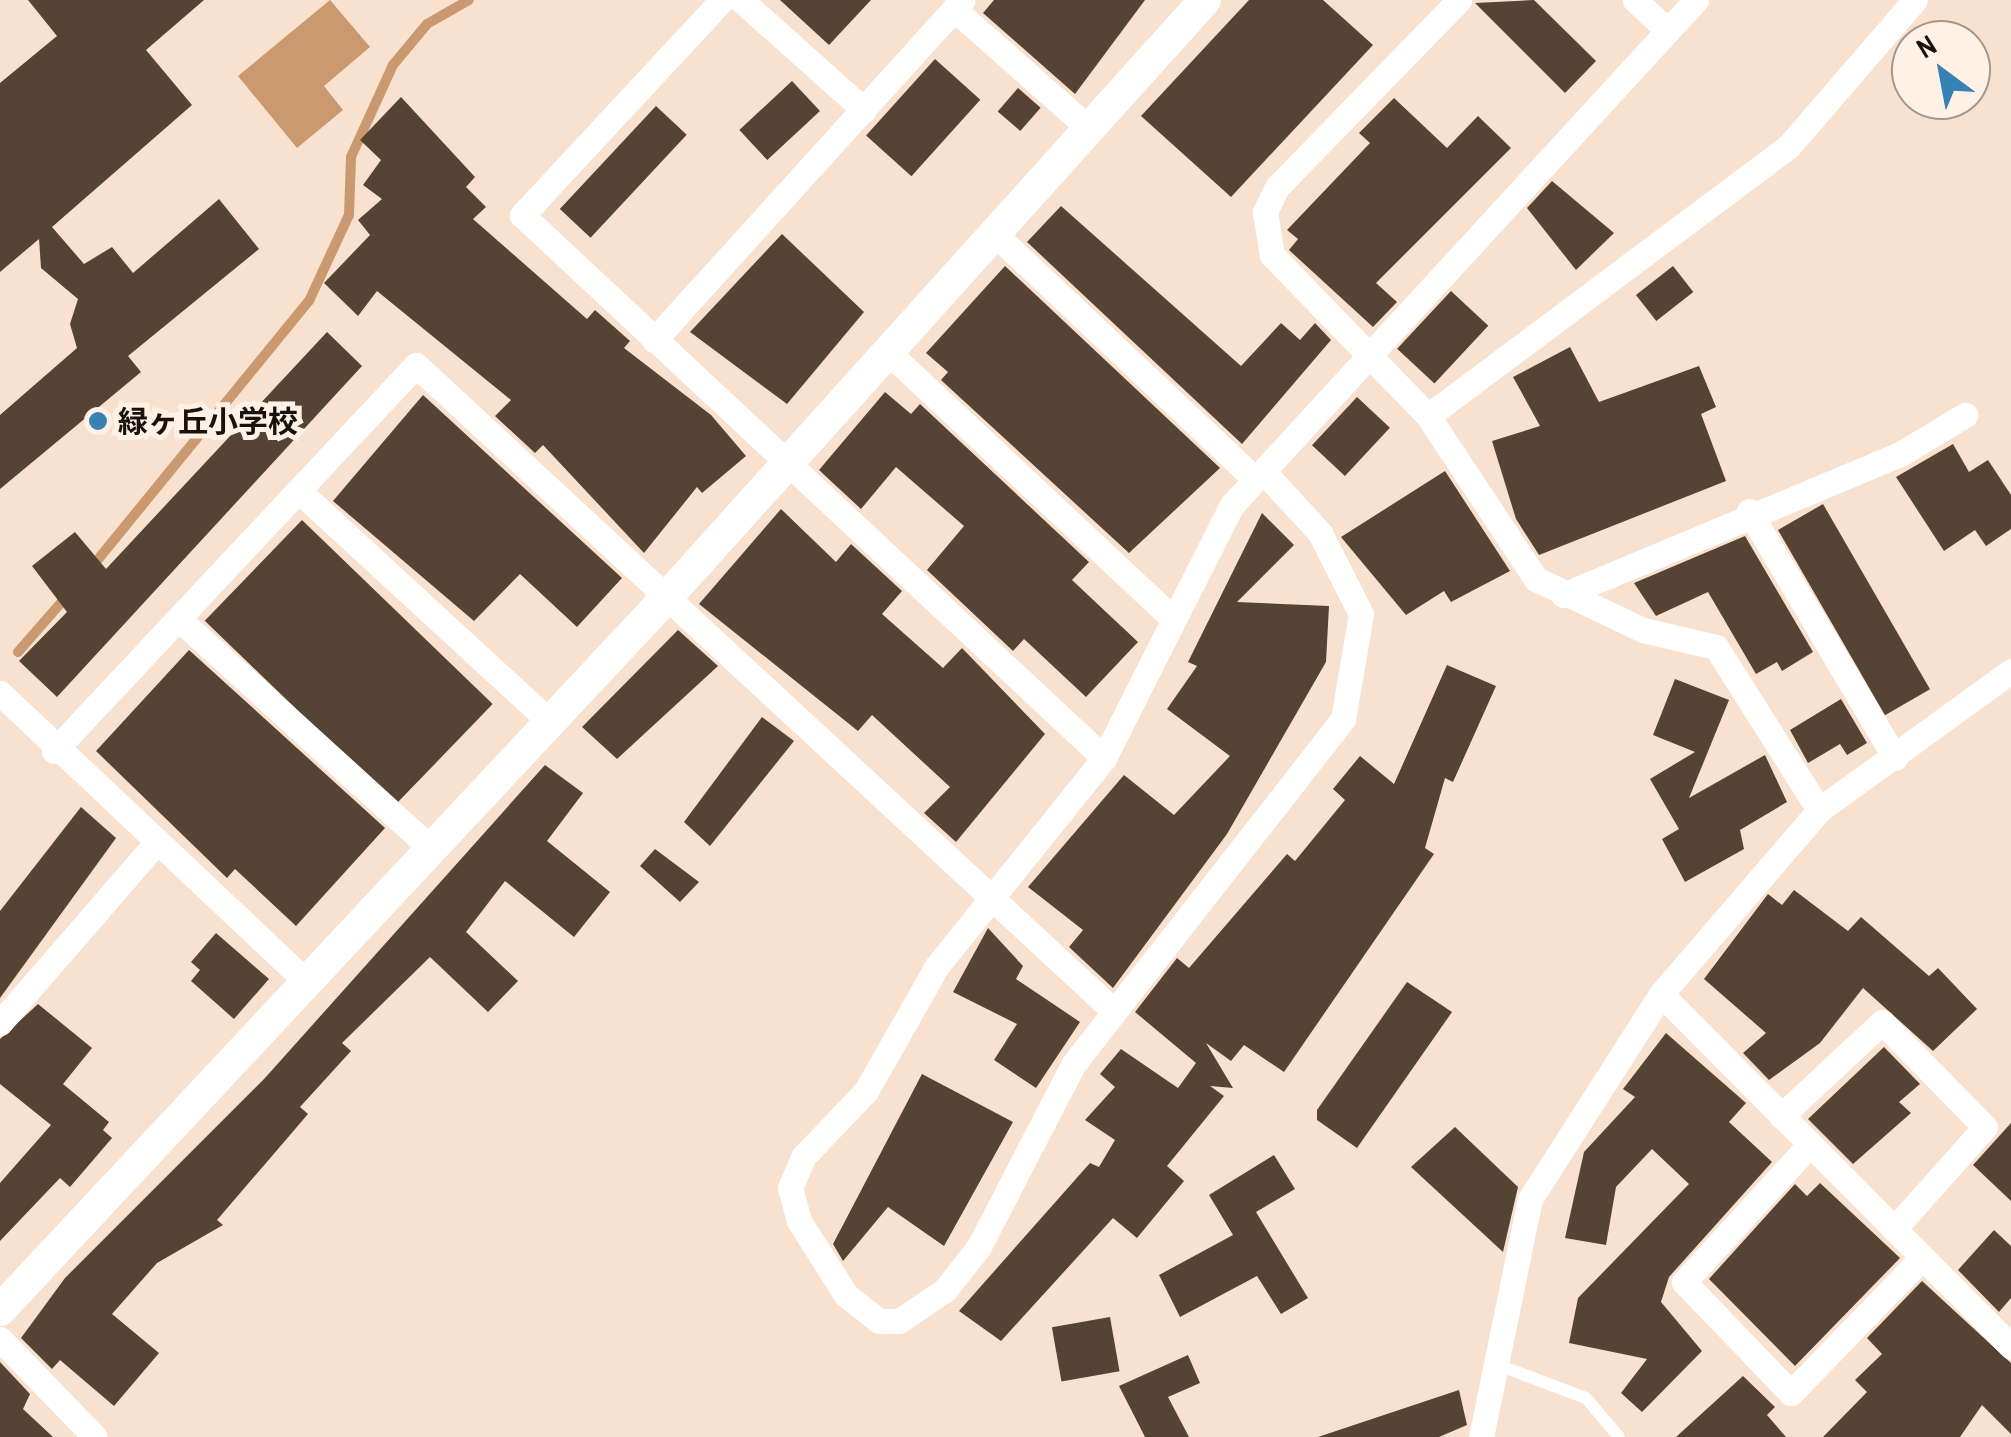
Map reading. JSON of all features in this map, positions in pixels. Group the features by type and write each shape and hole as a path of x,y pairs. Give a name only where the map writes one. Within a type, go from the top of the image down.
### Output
{"street":[{"path":"722,0 522,215 788,459 1104,758"},
{"path":"742,0 864,110"},
{"path":"0,1310 668,596 788,459 997,236 1205,0"},
{"path":"1635,0 1668,31"},
{"path":"997,236 1260,476 1320,533 1361,614 1342,720 1073,1065 978,1248 945,1290 899,1321 879,1320 846,1296 799,1221 790,1188 803,1157 866,1091 936,966 1104,758 1214,530 1260,476 1369,354 1696,0"},
{"path":"1428,416 1788,147 1915,0"},
{"path":"654,340 958,4 1092,130"},
{"path":"1445,5 1277,187 1265,212 1284,274 1428,416 1536,579 1563,595 1716,648 1818,810"},
{"path":"888,352 1172,618"},
{"path":"54,750 416,365 668,596 987,899 1116,1012"},
{"path":"1563,595 1749,511 1902,452 1964,415"},
{"path":"300,492 548,720"},
{"path":"1749,511 1895,758"},
{"path":"180,620 431,848"},
{"path":"1481,1437 1530,1200 1660,994 1818,810 2011,671"},
{"path":"0,694 54,750 308,983"},
{"path":"0,1024 156,843"},
{"path":"1660,994 2011,1347"},
{"path":"1781,1116 1882,1022 1986,1128 1894,1229"},
{"path":"1810,1144 1684,1282 1790,1393 1922,1258"},
{"path":"0,1339 95,1437"}],"lane":[{"path":"1498,1365 1586,1398 1618,1437"}],"shaded area":[{"path":"330,0 370,47 324,86 343,110 297,148 238,76"}],"building":[{"path":"28,0 204,0 146,50 192,105 52,227 84,264 112,247 133,273 219,199 259,249 128,356 141,372 0,489 0,415 77,348 70,324 78,299 41,268 39,239 0,272 0,83 57,36"},
{"path":"780,0 871,0 829,45"},
{"path":"994,0 1145,0 1075,94 983,13"},
{"path":"1249,0 1323,0 1373,45 1231,197 1141,116"},
{"path":"1534,0 1596,61 1565,93 1475,3"},
{"path":"935,59 980,100 911,176 866,136"},
{"path":"792,81 820,111 767,160 739,130"},
{"path":"1018,88 1041,108 1020,131 998,111"},
{"path":"401,97 475,177 466,187 486,207 473,219 587,319 595,310 630,341 624,348 711,415 746,456 702,493 697,487 644,553 543,445 535,453 495,416 511,400 377,291 358,316 324,283 370,235 358,220 382,199 363,185 381,160 360,140"},
{"path":"1394,98 1447,148 1478,116 1511,148 1376,283 1397,302 1373,327 1289,250 1298,239 1287,230 1370,143 1359,133"},
{"path":"656,106 687,135 591,238 560,209"},
{"path":"1552,181 1614,233 1576,270 1527,208"},
{"path":"1061,206 1241,366 1281,323 1300,340 1315,323 1331,340 1242,444 1027,242"},
{"path":"782,234 864,312 787,404 690,332"},
{"path":"1005,266 1220,468 1129,553 941,380 948,372 926,353"},
{"path":"1673,266 1693,292 1656,321 1636,295"},
{"path":"1451,291 1488,326 1434,384 1397,349"},
{"path":"327,332 362,366 57,697 19,661 67,612 32,566 75,532 106,569"},
{"path":"1570,347 1599,402 1699,366 1716,407 1701,414 1726,481 1539,555 1516,519 1492,441 1540,426 1513,377"},
{"path":"885,392 911,414 920,404 1089,562 1072,580 1138,642 1086,697 1024,639 1013,651 927,570 964,526 896,467 861,509 819,470"},
{"path":"423,395 622,578 577,627 520,574 474,621 333,501"},
{"path":"1357,397 1390,428 1345,476 1312,445"},
{"path":"1953,444 1969,472 1988,460 2011,495 2011,529 1986,546 1975,530 1944,551 1896,477"},
{"path":"1445,471 1510,571 1451,602 1444,591 1406,615 1341,537"},
{"path":"1823,504 1930,689 1885,715 1778,530"},
{"path":"781,509 836,562 851,544 902,591 882,614 943,668 962,648 1045,734 956,842 924,813 950,787 872,715 858,731 699,604"},
{"path":"1262,513 1294,545 1237,602 1329,606 1326,662 1227,834 1113,988 1069,947 1083,930 1028,887 1124,775 1174,815 1230,756 1167,709 1197,666 1188,662"},
{"path":"302,520 493,704 395,805 205,621"},
{"path":"1745,536 1813,652 1782,671 1777,662 1756,674 1708,592 1656,616 1634,583"},
{"path":"678,630 718,666 617,759 582,727"},
{"path":"189,650 385,828 296,926 235,869 227,878 96,751"},
{"path":"1447,665 1496,686 1453,782 1445,778 1425,848 1434,854 1284,1072 1244,1045 1231,1061 1206,1043 1233,1088 1210,1086 1224,1096 1167,1166 1184,1181 1137,1238 1113,1218 1001,1341 959,1311 1090,1163 1099,1167 1115,1140 1085,1120 1115,1087 1100,1074 1121,1049 1178,1088 1196,1063 1135,1012 1177,958 1189,968 1287,854 1295,861 1345,800 1333,789 1360,756 1394,784"},
{"path":"1675,679 1729,700 1689,798 1765,755 1787,802 1740,830 1744,849 1685,882 1662,839 1679,829 1650,779 1695,752 1653,735"},
{"path":"1841,699 1867,743 1847,755 1840,744 1808,763 1790,730"},
{"path":"762,717 794,741 710,846 684,822"},
{"path":"545,765 583,793 547,841 610,892 574,937 505,881 466,932 518,981 488,1012 430,957 342,1043 351,1051 300,1107 308,1114 217,1220 223,1225 157,1263 112,1314 159,1353 114,1406 60,1360 52,1369 21,1338 65,1278 265,1078"},
{"path":"81,807 116,838 0,998 0,911"},
{"path":"655,849 699,882 680,902 640,866"},
{"path":"1794,890 1848,931 1861,917 1929,976 1938,968 1977,1009 1933,1051 1863,988 1820,1043 1769,1080 1743,1053 1766,1033 1704,979 1768,894 1782,905"},
{"path":"988,928 1023,966 1016,979 1080,1022 1036,1088 994,1060 1017,1024 953,992"},
{"path":"216,933 269,979 234,1019 191,981 200,970 191,962"},
{"path":"1407,982 1452,1012 1357,1148 1317,1120 1317,1110"},
{"path":"38,1004 92,1048 63,1084 109,1122 103,1130 112,1138 70,1187 60,1178 0,1241 0,1183 51,1125 0,1084 0,1039"},
{"path":"1666,1033 1746,1103 1729,1122 1772,1162 1669,1277 1661,1302 1702,1351 1642,1412 1621,1393 1647,1359 1569,1343 1578,1298 1689,1184 1652,1149 1616,1187 1606,1245 1565,1238 1584,1152 1635,1097 1623,1089"},
{"path":"1884,1047 1920,1084 1899,1102 1911,1113 1853,1164 1808,1119"},
{"path":"922,1074 1013,1122 944,1246 888,1207 843,1261 833,1244"},
{"path":"2011,1123 2011,1201 1973,1165"},
{"path":"1455,1127 1518,1187 1503,1252 1411,1167"},
{"path":"1274,1155 1295,1189 1256,1212 1308,1298 1281,1314 1257,1276 1180,1317 1159,1275 1233,1235 1209,1195"},
{"path":"1820,1183 1900,1258 1795,1366 1709,1279 1795,1184 1807,1196"},
{"path":"1994,1230 2011,1246 2011,1298 1999,1312 1958,1270"},
{"path":"1922,1281 2011,1363 2011,1434 1982,1405 1960,1437 1823,1437 1867,1392 1855,1380 1882,1354 1867,1338"},
{"path":"1110,1317 1120,1371 1061,1381 1052,1327"},
{"path":"1188,1355 1200,1383 1168,1397 1189,1437 1145,1437 1119,1386"},
{"path":"0,1362 30,1394 23,1409 53,1437 0,1437"},
{"path":"1743,1376 1775,1407 1767,1415 1786,1437 1676,1437"},
{"path":"1459,1390 1467,1425 1439,1437 1318,1437"}],"waterway":[{"path":"91,568 309,301 349,215 351,157 393,65 427,24 469,0"},
{"path":"18,652 67,596"}],"place":[{"name":"緑ヶ丘小学校","path":"98,421"}]}
